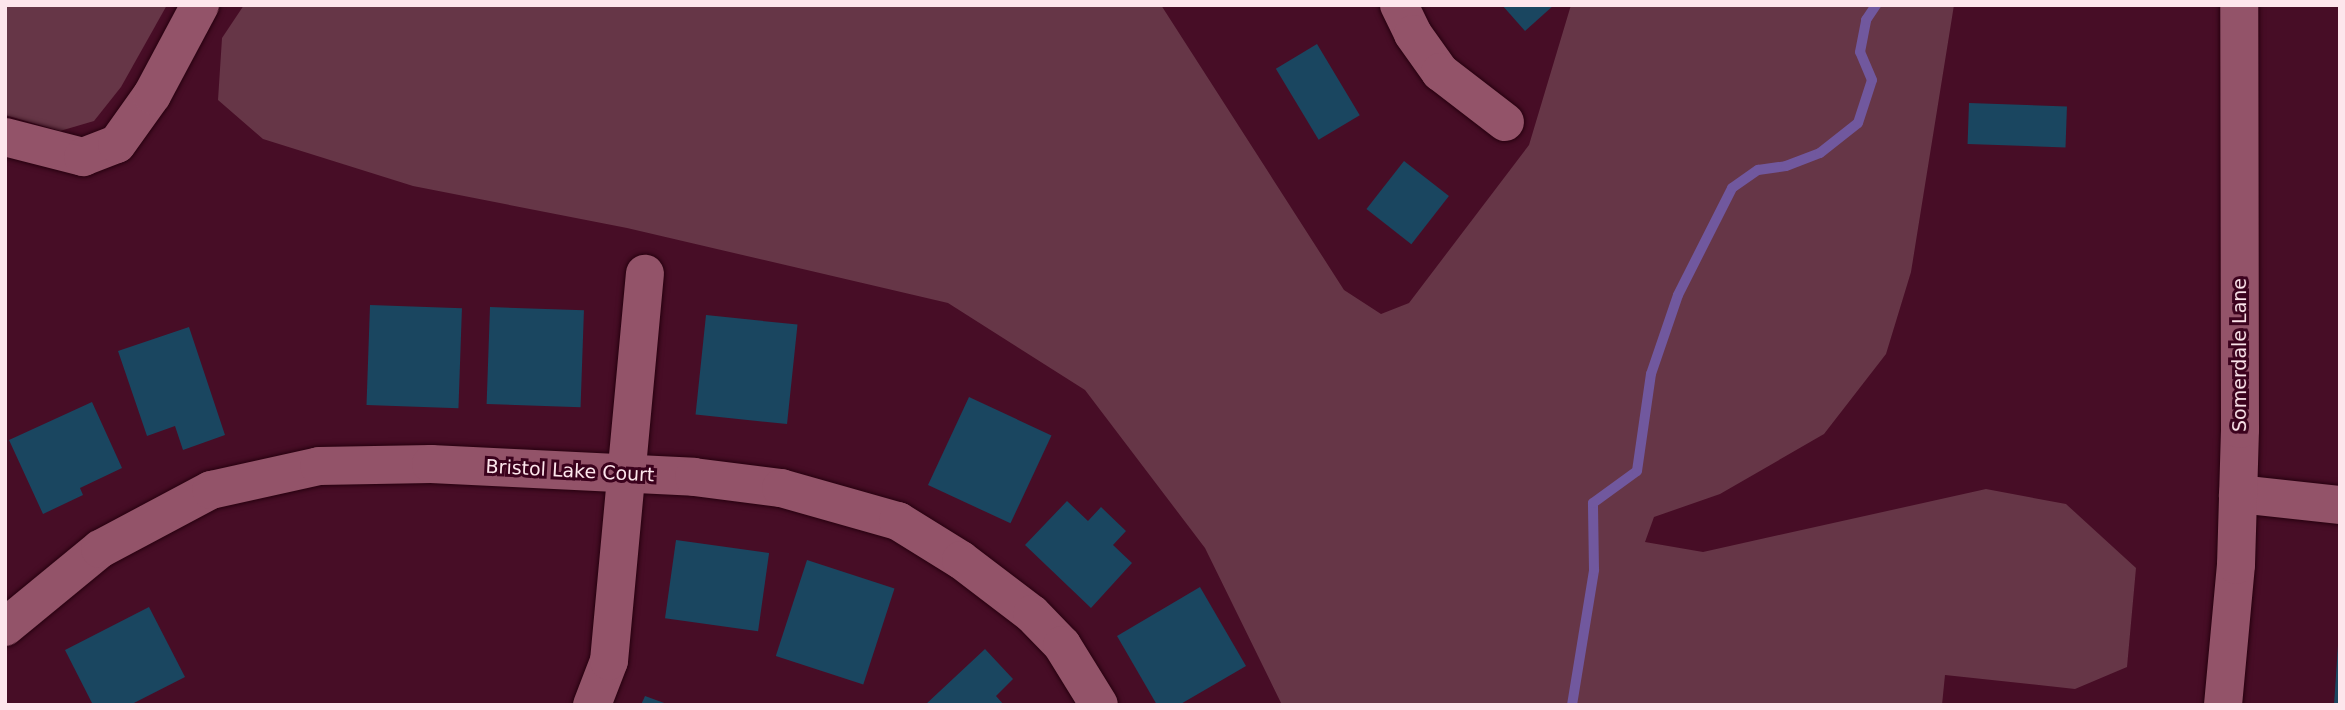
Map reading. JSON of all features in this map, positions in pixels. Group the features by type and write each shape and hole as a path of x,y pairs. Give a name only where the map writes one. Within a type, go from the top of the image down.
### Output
{"street":[{"path":"5,137 83,157 117,144 152,95 200,5"},
{"path":"1399,5 1413,34 1440,72 1504,122"},
{"name":"Somerdale Lane","path":"2223,705 2238,494 2239,5"},
{"path":"592,705 609,661 630,474 645,274"},
{"name":"Bristol Lake Court","path":"5,627 100,549 211,491 318,466 431,464 630,474 781,488 898,521 961,560 1032,614 1062,645 1099,705"},
{"path":"2238,494 2340,505"}],"shaded area":[{"path":"5,5 167,5 121,87 94,121 60,131 5,115"},
{"path":"244,5 1161,5 1344,290 1381,314 1409,303 1529,145 1571,5 1954,5 1911,272 1886,354 1824,434 1720,494 1654,517 1645,542 1703,552 1986,489 2066,504 2136,568 2127,667 2075,689 1945,675 1942,705 1282,705 1205,548 1085,390 948,303 627,228 413,186 263,139 218,100 222,38"}],"building":[{"path":"1502,5 1554,5 1525,31"},
{"path":"1317,44 1360,115 1319,140 1276,69"},
{"path":"1969,103 2067,106 2066,147 1968,144"},
{"path":"1404,161 1449,196 1411,244 1366,209"},
{"path":"370,305 462,308 458,408 367,405"},
{"path":"490,307 584,310 581,407 487,404"},
{"path":"706,315 797,325 787,424 696,414"},
{"path":"189,327 225,435 183,450 175,426 147,436 118,351"},
{"path":"969,397 1051,435 1010,523 928,485"},
{"path":"92,402 122,468 80,488 83,495 43,514 9,440"},
{"path":"1067,501 1088,521 1101,507 1126,531 1113,545 1132,563 1091,608 1025,545"},
{"path":"676,540 769,553 758,631 665,618"},
{"path":"807,560 894,588 863,684 776,656"},
{"path":"1200,587 1246,666 1179,705 1157,705 1117,636"},
{"path":"149,607 185,677 130,705 93,705 65,650"},
{"path":"2338,645 2340,705 2334,705"},
{"path":"985,649 1013,679 996,696 1004,705 925,705"},
{"path":"645,696 667,704 667,705 641,705"}],"waterway":[{"path":"1572,705 1594,570 1593,503 1637,471 1651,374 1678,295 1732,188 1758,170 1786,166 1820,153 1858,123 1872,80 1860,52 1866,20 1876,5"}]}
